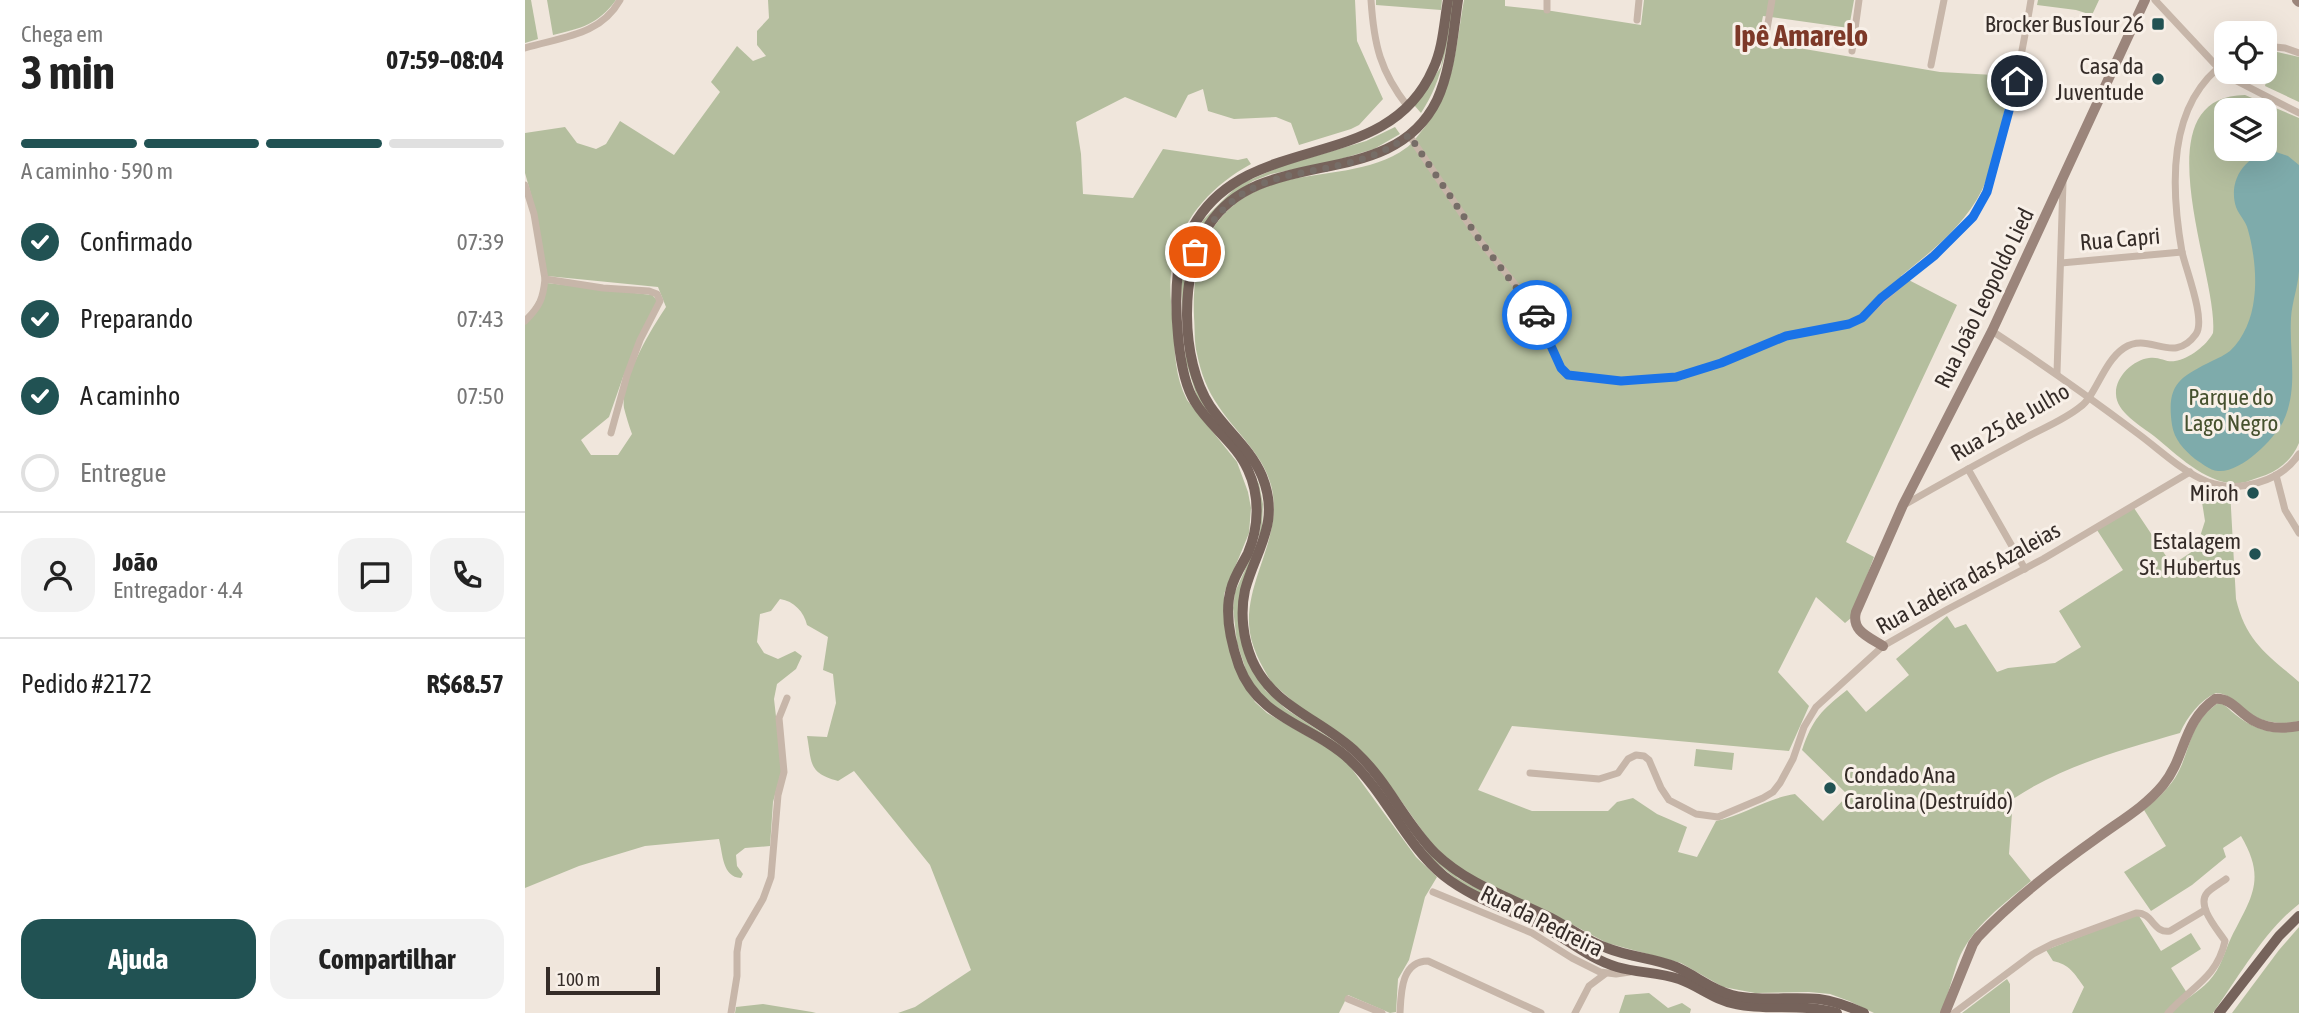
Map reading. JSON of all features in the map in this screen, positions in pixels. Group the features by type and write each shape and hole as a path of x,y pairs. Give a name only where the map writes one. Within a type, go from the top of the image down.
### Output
{"main road":[{"path":"1448,0 1438,58 1429,79 1408,107 1396,118 1356,140 1264,167 1238,179 1208,205 1185,244 1178,269 1177,297 1182,367 1186,384 1205,416 1242,458 1252,480 1257,504 1254,540 1230,590 1229,613 1233,648 1243,676 1258,698 1285,720 1325,741 1349,759 1370,782 1431,864 1463,889 1556,933 1582,951 1617,967 1684,980 1715,999 1737,1004 1809,1007 1837,1013"},
{"path":"1458,0 1441,91 1422,122 1409,135 1396,145 1371,157 1279,177 1242,194 1211,220 1191,262 1187,303 1197,381 1211,407 1243,444 1256,464 1265,484 1268,501 1264,542 1245,592 1243,621 1247,646 1254,665 1269,688 1292,709 1353,748 1385,786 1426,844 1462,876 1607,948 1670,965 1732,995 1751,998 1819,999 1864,1013"},
{"path":"1408,107 1422,122"},
{"path":"1396,118 1403,132 1409,135"},
{"path":"2219,1013 2279,936 2299,916"},
{"path":"1582,951 1629,963 1653,961"}],"street":[{"path":"525,48 568,37 596,26 609,17 620,0"},
{"path":"1371,0 1379,56 1388,81 1408,107"},
{"path":"1547,0 1547,10"},
{"path":"1637,20 1639,0"},
{"path":"1767,29 1772,0"},
{"path":"1852,51 1859,0"},
{"path":"1931,65 1944,0"},
{"path":"1409,135 1481,242 1534,307 1561,368 1568,375 1621,381 1676,377 1721,363 1786,336 1855,321 1934,256 1962,229 1973,217 1987,192 2017,81 2031,0"},
{"name":"Rua João Leopoldo Lied","path":"1883,646 1857,628 1854,620 1856,612 1903,505 1991,331 2145,0"},
{"path":"2155,0 2214,65"},
{"path":"2277,47 2299,52"},
{"name":"Rua 25 de Julho","path":"1903,505 2081,407 2110,362 2122,349 2142,342 2167,349 2176,348 2196,334 2200,323 2182,252 2175,180 2181,130 2187,111 2214,72"},
{"path":"2242,84 2299,113"},
{"path":"2057,373 2063,178"},
{"path":"525,185 534,214 545,279 543,297 525,321"},
{"name":"Rua Capri","path":"2061,263 2182,252"},
{"path":"545,279 603,288 649,290 657,294 660,301 640,340 627,375 611,433"},
{"path":"1991,331 2057,373 2190,472 2210,482 2227,486 2252,483 2276,475 2289,467 2299,454"},
{"path":"1968,469 2025,569"},
{"name":"Rua Ladeira das Azaleias","path":"1530,773 1599,779 1618,772 1628,759 1636,755 1644,756 1649,760 1669,800 1696,814 1717,817 1728,814 1773,792 1793,759 1804,727 1816,708 1883,646 2025,569 2190,472"},
{"path":"2276,475 2285,510 2299,533"},
{"path":"731,1013 739,940 763,899 771,877 778,795 785,772 779,718 787,698"},
{"path":"1945,1013 1978,937 2073,856 2143,806 2170,775 2192,723 2210,702 2215,699 2225,700 2253,721 2270,727 2299,726"},
{"path":"2168,1013 2207,979 2222,956 2225,941 2205,910 2205,895 2227,879"},
{"name":"Rua da Pedreira","path":"1433,892 1532,933 1571,958 1605,974 1634,971"},
{"path":"1954,1013 2032,954 2052,944 2136,913 2149,916 2157,929 2169,931 2205,910"},
{"path":"1571,958 1582,951"},
{"path":"1400,1013 1403,980 1410,968 1420,961 1428,961 1541,1013"},
{"path":"1575,1013 1589,986 1605,974"},
{"path":"1348,999 1382,1013"}],"green space":[{"path":"525,0 531,0 538,39 525,43"},
{"path":"547,0 616,0 602,15 588,24 553,35"},
{"path":"768,0 1355,0 1357,41 1383,99 1359,125 1351,129 1299,145 1291,123 1276,117 1234,119 1208,111 1203,89 1188,95 1176,118 1125,97 1076,122 1083,194 1133,198 1163,149 1238,160 1247,158 1251,164 1209,195 1197,208 1180,238 1170,279 1176,365 1187,400 1237,462 1248,492 1251,508 1249,533 1224,594 1224,617 1242,682 1255,702 1267,713 1329,749 1349,765 1416,857 1437,877 1425,897 1409,960 1398,979 1396,1012 1390,1013 1348,995 1339,1013 898,1013 915,1007 971,970 930,865 854,771 838,781 821,774 813,766 807,736 827,737 836,703 833,674 823,670 828,637 807,625 794,605 780,599 771,611 760,614 757,642 764,653 778,659 795,651 802,656 796,669 777,684 774,699 782,769 773,802 770,846 745,848 736,855 737,866 743,874 741,878 730,874 727,869 719,839 645,846 579,866 525,888 525,322 547,283 652,295 656,299 656,308 623,377 609,417 581,440 591,455 618,455 632,434 624,408 627,384 645,342 666,307 658,287 547,276 537,216 525,173 525,133 565,127 577,143 596,149 606,144 620,121 674,155 720,92 711,82 737,46 753,61 766,56 757,45 757,31 769,18"},
{"path":"1376,0 1442,0 1441,10 1376,5"},
{"path":"1452,0 1444,59 1435,86 1421,113 1414,105 1441,67"},
{"path":"1464,0 1505,0 1505,6 1641,25 1644,0 1854,0 1849,28 1763,16 1758,41 1940,72 2012,76 1996,149 1987,178 1975,203 1936,247 1901,276 1957,305 1846,542 1874,557 1851,618 1845,623 1816,597 1778,672 1809,706 1789,751 1512,726 1478,790 1532,811 1608,811 1617,802 1633,798 1657,814 1687,827 1678,852 1697,857 1716,821 1785,796 1795,794 1823,821 1848,795 1802,750 1819,716 1847,690 1866,712 1909,675 1896,659 1947,616 1955,628 1966,624 1997,672 2008,668 2055,663 2081,647 2059,611 2123,570 2097,530 2134,508 2172,565 2196,549 2205,521 2199,483 2210,488 2230,490 2236,599 2240,614 2252,637 2299,682 2299,721 2280,723 2261,719 2230,698 2216,693 2195,710 2180,733 2115,752 2073,768 2013,799 2009,854 2031,881 1989,917 1971,937 1958,961 1941,1013 1874,1013 1830,994 1755,993 1723,987 1681,963 1607,943 1480,881 1455,865 1431,843 1392,788 1272,683 1257,655 1251,640 1250,606 1273,521 1274,503 1271,485 1262,463 1215,401 1200,368 1195,340 1194,293 1203,249 1224,214 1240,200 1260,189 1284,181 1363,167 1393,156 1410,145 1432,118 1447,87"},
{"path":"2038,0 2099,0 2092,15 2037,5"},
{"path":"2277,52 2299,57 2299,102 2265,86 2277,84"},
{"name":"Parque do Lago Negro","path":"2214,103 2214,161 2277,161 2277,109 2299,118 2299,443 2290,458 2277,469 2246,482 2220,481 2196,470 2130,418 2120,407 2116,394 2118,381 2126,370 2137,362 2153,358 2180,360 2197,351 2213,333 2212,306 2191,193 2189,156 2196,125"},
{"path":"1395,127 1400,134 1374,149 1334,161 1271,174 1253,181 1212,213 1196,236 1184,276 1188,361 1259,484 1263,504 1262,528 1258,540 1261,505 1258,485 1197,397 1186,362 1181,286 1193,237 1204,219 1238,185 1282,166 1366,141"},
{"path":"1258,542 1239,601 1265,690 1286,709 1342,746 1458,878 1634,961 1587,946 1582,947 1462,884 1432,859 1378,788 1267,701 1249,679 1237,643 1233,608 1235,592"},
{"path":"2218,703 2258,728 2274,732 2299,730 2299,904 2263,941 2213,1013 2171,1013 2205,985 2219,966 2250,900 2255,877 2249,851 2241,836 2223,848 2226,857 2192,885 2151,911 2124,872 2166,846 2144,810 2175,778 2195,729 2208,711"},
{"path":"1696,749 1734,753 1732,770 1694,766"},
{"path":"2136,915 2161,951 2191,933 2201,949 2171,968 2187,993 2165,1013 2072,1013 2084,987 2071,970 2053,961 2046,950"},
{"path":"2299,927 2299,1013 2232,1013 2279,950"},
{"path":"2007,979 2010,984 2010,1013 1962,1013"},
{"path":"1649,993 1668,1008 1682,1003 1691,1009 1690,1013 1619,1013 1625,995"},
{"path":"763,1004 816,1013 735,1013 736,1007"}],"water":[{"path":"2277,152 2288,156 2299,165 2299,271 2291,318 2291,396 2283,422 2272,438 2246,461 2236,467 2218,471 2195,459 2177,440 2172,425 2171,400 2184,377 2230,351 2247,327 2254,299 2254,264 2247,227 2236,207 2234,197 2237,177 2249,162 2277,161"}],"way so far":[{"path":"1195,252 1211,220 1242,194 1279,177 1371,157 1396,145 1409,135 1481,242 1534,307 1537,315"}],"place":[{"name":"Brocker BusTour 26","path":"2158,24"},
{"name":"Casa da Juventude","path":"2158,79"},
{"name":"Miroh","path":"2253,493"},
{"name":"Estalagem St. Hubertus","path":"2255,554"},
{"name":"Condado Ana Carolina (Destruído)","path":"1830,788"}],"district":[{"name":"Ipê Amarelo","path":"1801,35"}],"route":[{"path":"1537,315 1554,355 1568,375 1621,381 1676,377 1721,363 1786,336 1849,324 1862,318 1881,298 1934,256 1973,217 1987,192 2017,81"}]}
